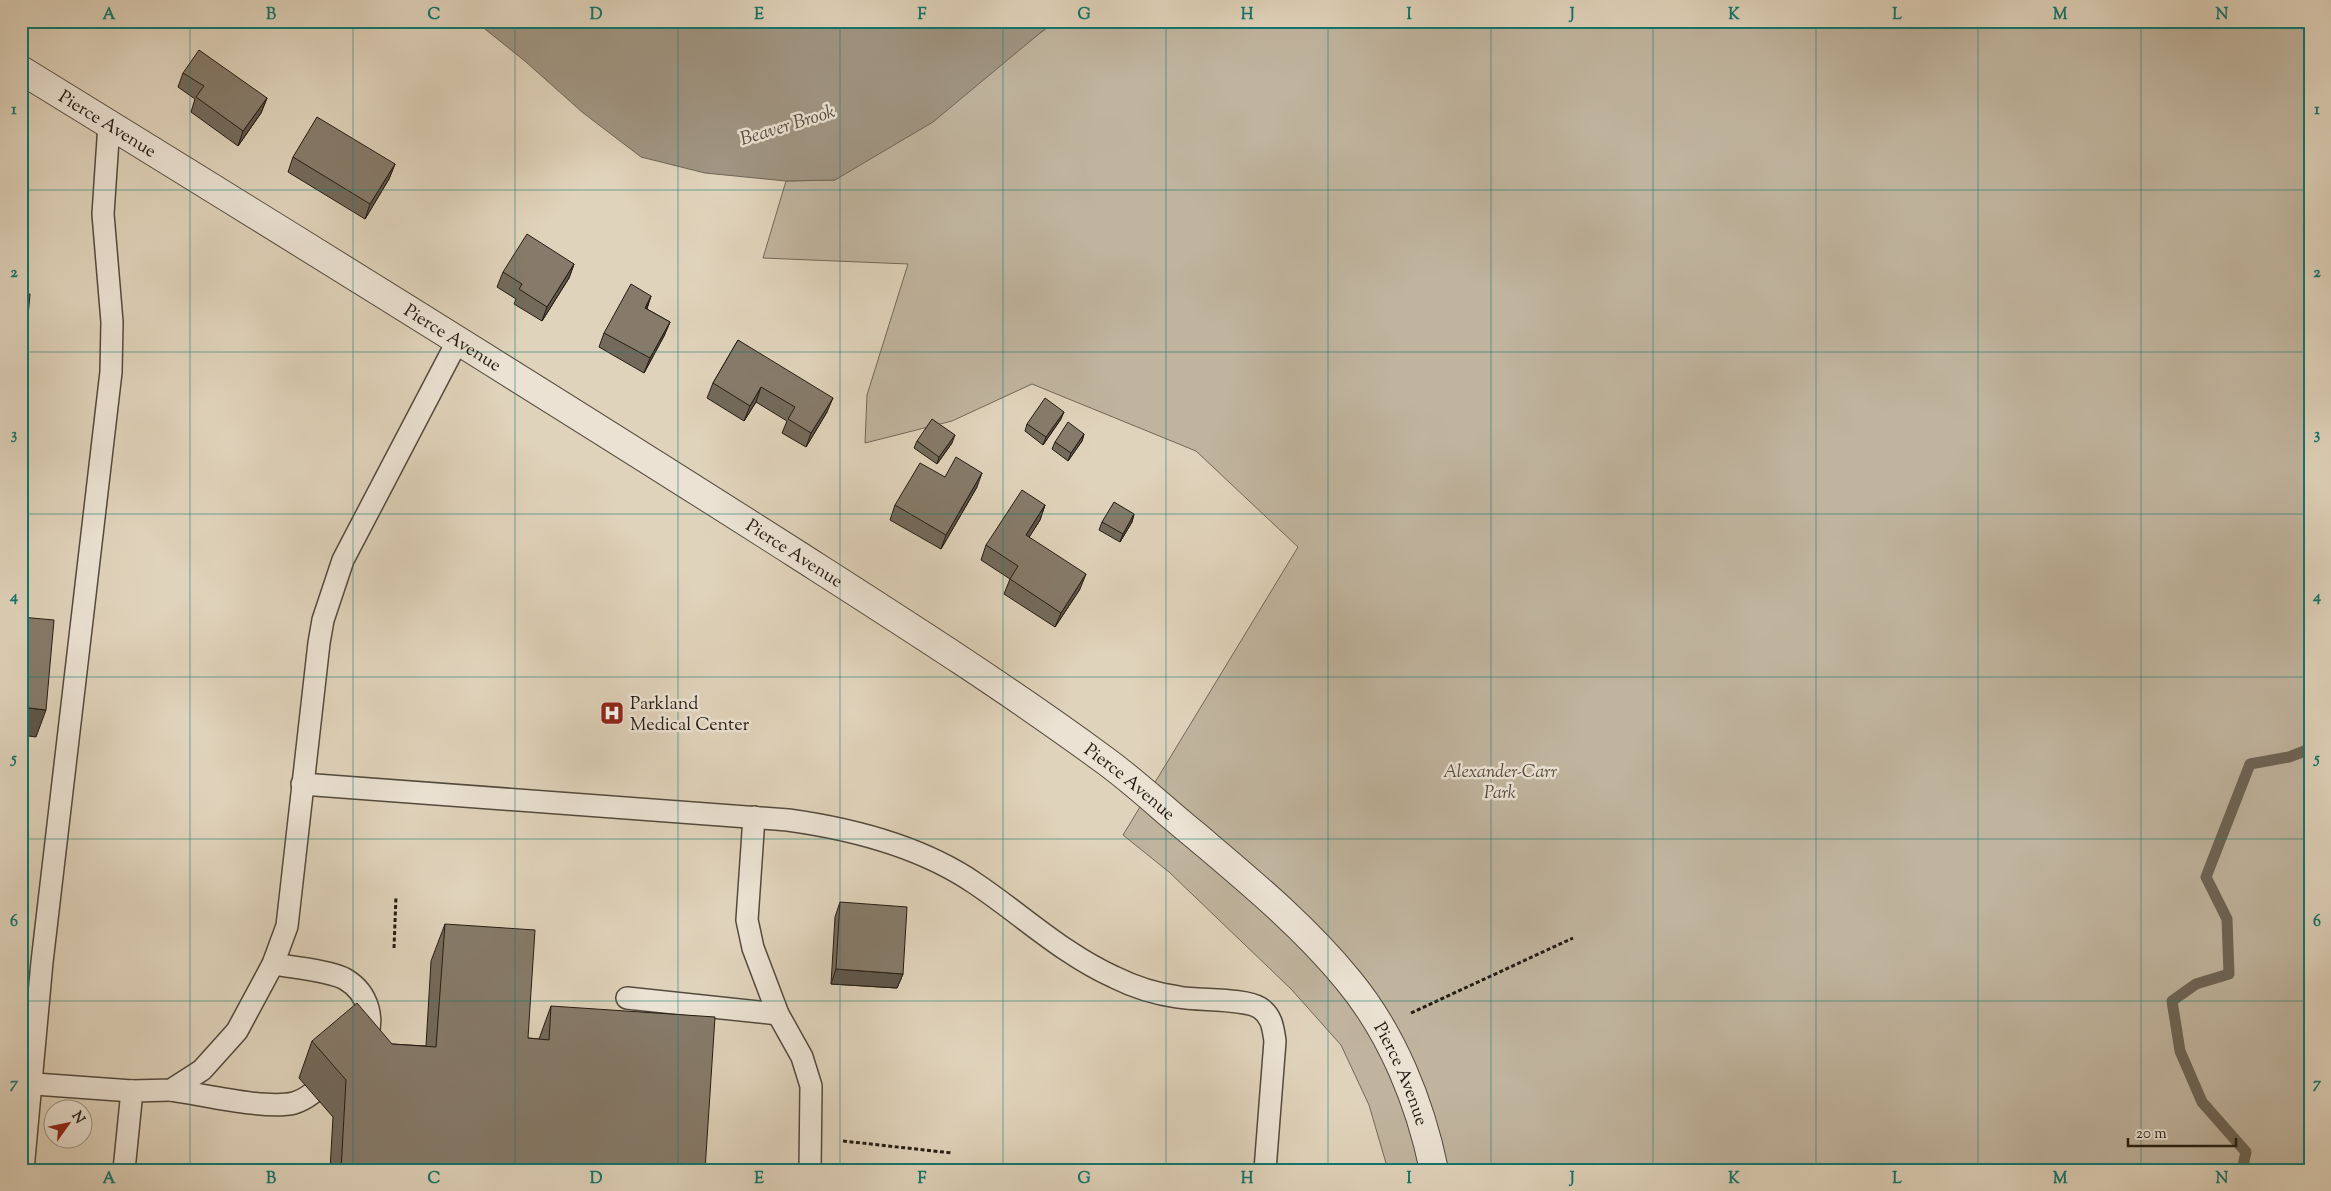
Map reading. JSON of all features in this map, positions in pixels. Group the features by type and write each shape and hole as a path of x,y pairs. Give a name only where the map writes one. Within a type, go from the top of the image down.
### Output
{"street":[{"name":"Pierce Avenue","path":"21,70 906,624 1107,762 1252,883 1316,944 1348,980 1381,1028 1401,1068 1418,1112 1434,1170"}],"lane":[{"path":"24,1170 27,1083 111,372 112,322 103,214 109,124"},
{"path":"171,1090 202,1070 237,1031 273,964 287,926 319,643 331,592 343,560 457,342"},
{"path":"302,784 754,817 823,825 892,843 933,859 975,883 1066,950 1112,977 1151,992 1180,998 1235,1002 1260,1008 1272,1020 1276,1041 1264,1170"},
{"path":"754,817 747,920 753,948 778,1014 802,1057 811,1086 810,1170"},
{"path":"27,1083 132,1091 171,1090 275,1105 295,1102 312,1093 356,1054 369,1034 370,1018 366,1001 345,978 273,964"},
{"path":"627,998 778,1014"},
{"path":"124,1170 132,1091"}],"path":[{"path":"394,948 396,896"},
{"path":"1381,1028 1573,938"},
{"path":"843,1141 952,1153"}],"green space":[{"path":"690,21 727,21 702,27"},
{"path":"789,21 834,21 810,28"},
{"name":"Alexander-Carr Park","path":"1057,21 2310,21 2310,1170 1388,1170 1369,1105 1341,1045 1291,989 1169,872 1123,835 1298,547 1196,451 1032,384 952,421 865,443 867,395 908,264 763,258 786,181 835,180"}],"water":[{"name":"Beaver Brook","path":"475,21 690,21 702,27 727,21 789,21 810,28 834,21 1057,21 1052,23 933,122 835,180 786,181 705,173 641,157 582,112 526,62"}],"building":[{"path":"199,50 267,98 243,131 196,97 204,86 183,73"},
{"path":"317,117 395,164 370,204 293,157"},
{"path":"527,234 574,264 547,307 519,289 522,284 503,272"},
{"path":"631,284 651,296 645,308 670,322 650,358 604,333"},
{"path":"21,293 30,294 21,395"},
{"path":"738,340 833,398 811,433 788,419 795,407 761,387 750,406 713,383"},
{"path":"1045,398 1064,412 1046,437 1027,424"},
{"path":"932,419 955,435 939,457 917,441"},
{"path":"1068,422 1084,434 1071,453 1055,442"},
{"path":"956,457 982,473 946,535 895,505 920,463 945,477"},
{"path":"1022,490 1045,505 1026,535 1086,574 1061,613 1010,579 1018,566 986,545"},
{"path":"1114,502 1134,514 1123,534 1102,522"},
{"path":"21,617 54,620 46,710 21,707"},
{"path":"840,902 907,907 903,974 836,969"},
{"path":"445,924 535,930 528,1038 549,1040 551,1006 715,1017 705,1170 341,1170 346,1080 312,1041 357,1003 392,1044 436,1047"}],"waterway":[{"path":"2242,1170 2246,1152 2202,1102 2180,1051 2172,1001 2196,984 2229,974 2227,919 2206,877 2250,764 2289,757 2310,749"}],"place":[{"name":"Parkland Medical Center","path":"612,713"}]}
